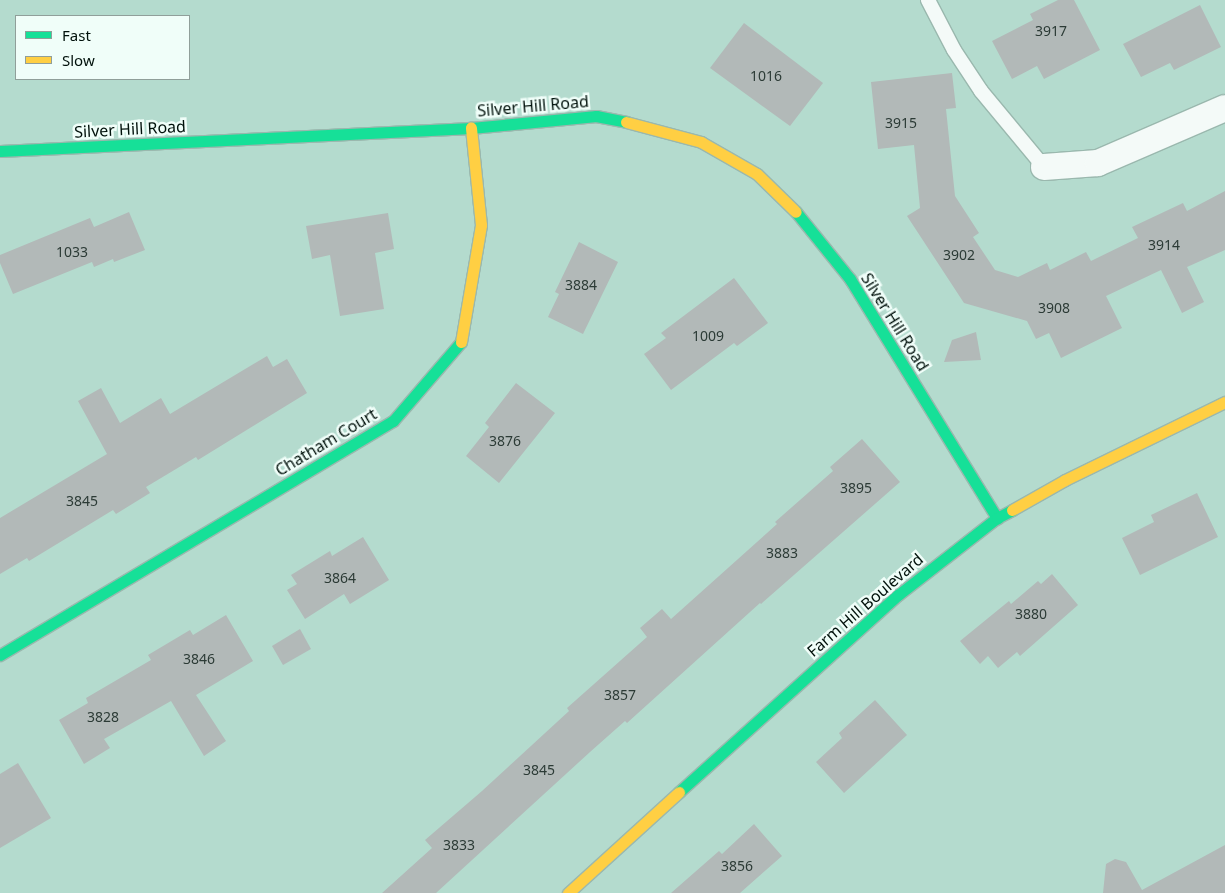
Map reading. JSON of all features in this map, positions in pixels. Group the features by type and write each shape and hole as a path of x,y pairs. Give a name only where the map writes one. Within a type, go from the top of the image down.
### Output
{"street":[{"path":"1044,166 1098,162 1225,108"},
{"name":"Silver Hill Road","path":"0,151 471,128 596,116 655,128 702,142 757,174 798,214 850,279 997,518"},
{"name":"Chatham Court","path":"0,655 392,421 463,340 481,225 471,128"},
{"name":"Farm Hill Boulevard","path":"568,893 898,595 997,518 1065,480 1225,402"}],"lane":[{"path":"928,0 954,50 981,91 1044,166"}],"building":[{"path":"1058,0 1074,0 1100,50 1044,79 1037,66 1012,79 992,41 1033,20 1030,14"},
{"path":"1200,5 1221,47 1174,70 1170,63 1141,77 1123,44"},
{"path":"744,23 823,83 790,126 710,68"},
{"path":"952,73 956,108 946,109 955,196 979,233 973,237 995,270 1018,277 1047,263 1050,270 1086,252 1091,261 1138,238 1132,227 1183,203 1187,211 1225,191 1225,250 1187,267 1204,302 1182,313 1161,270 1106,296 1122,328 1061,358 1049,333 1036,339 1027,321 964,303 907,216 920,208 914,145 878,149 871,82"},
{"path":"129,212 145,250 114,262 113,259 94,267 92,262 13,294 0,263 0,255 90,218 94,227"},
{"path":"388,213 394,249 375,253 384,309 340,316 330,255 312,259 306,226"},
{"path":"579,242 618,262 583,334 548,317 559,294 555,292"},
{"path":"734,278 768,323 737,346 734,343 671,390 644,354 666,338 661,333"},
{"path":"976,332 981,360 944,362 952,340"},
{"path":"267,356 273,367 287,359 307,393 198,460 196,457 146,487 150,493 116,514 113,510 29,561 27,558 0,574 0,518 107,454 78,401 101,388 120,423 161,398 170,414"},
{"path":"516,383 555,413 499,483 466,456 489,427 485,423"},
{"path":"862,439 900,482 760,603 627,723 625,721 590,752 436,893 382,893 432,848 425,840 482,791 569,711 567,708 647,637 640,628 662,609 671,619 777,524 775,522 833,471 830,467"},
{"path":"1197,493 1218,537 1140,575 1122,538 1154,522 1151,515"},
{"path":"363,537 389,580 350,604 344,594 305,619 287,590 297,584 291,575 330,551 332,556"},
{"path":"1052,574 1078,605 1020,656 1017,652 998,668 988,656 980,664 960,641 1009,601 1011,604 1038,581 1041,584"},
{"path":"226,615 253,661 196,695 226,741 204,756 171,701 104,739 110,748 84,764 59,720 88,703 86,698 151,660 148,655 190,630 193,635"},
{"path":"300,629 311,649 283,665 272,646"},
{"path":"875,700 907,735 844,793 816,762 842,738 839,733"},
{"path":"18,763 51,818 0,848 0,774"},
{"path":"754,824 782,856 740,893 671,893 719,851 722,854"},
{"path":"1225,845 1225,893 1103,893 1106,864 1115,859 1126,862 1142,890"}],"traffic: fast":[{"path":"0,151 471,128 596,116 626,122"},
{"path":"796,212 850,279 997,518"},
{"path":"0,655 393,421 461,342"},
{"path":"679,792 898,595 997,518 1012,510"}],"traffic: slow":[{"path":"626,122 701,142 757,174 796,212"},
{"path":"461,342 481,225 471,128"},
{"path":"1012,510 1065,480 1225,402"},
{"path":"568,893 679,792"}]}
